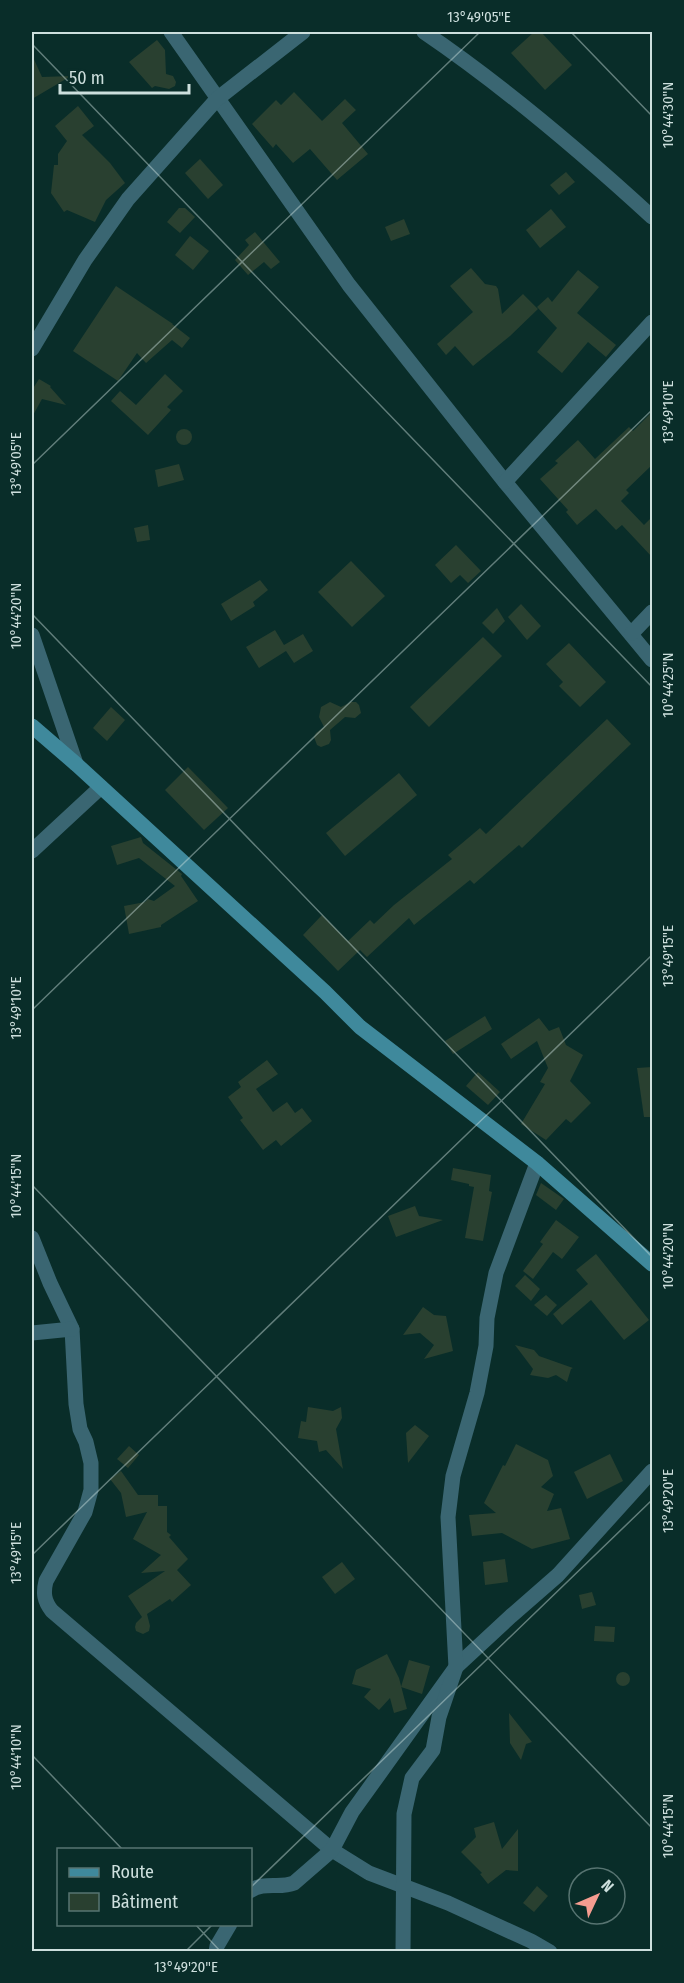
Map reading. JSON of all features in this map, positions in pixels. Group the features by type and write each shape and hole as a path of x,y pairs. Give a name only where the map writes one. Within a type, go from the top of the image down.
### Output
{"main road":[{"path":"32,726 325,992 360,1027 537,1162 652,1264"}],"street":[{"path":"171,32 350,285 505,482 652,660"},
{"path":"32,349 85,260 128,199 218,99 303,32"},
{"path":"424,32 509,93 652,217"},
{"path":"505,482 652,322"},
{"path":"632,633 652,612"},
{"path":"32,635 76,764"},
{"path":"32,851 101,787"},
{"path":"403,1952 402,1887 404,1814 407,1797 412,1778 433,1750 439,1717 456,1667 448,1517 453,1476 477,1393 486,1346 487,1318 496,1273 537,1162"},
{"path":"32,1238 72,1329 76,1404 80,1429 91,1463 91,1490 85,1512 46,1581 43,1592 47,1605 332,1850 369,1873 448,1903 550,1952"},
{"path":"32,1334 72,1329"},
{"path":"252,1890 259,1886 294,1883 332,1850 352,1812 456,1667 558,1575 652,1471"},
{"path":"216,1952 229,1926"}],"building":[{"path":"534,32 541,32 572,65 545,90 511,53"},
{"path":"157,40 165,50 166,74 173,76 176,82 175,86 169,89 155,86 152,88 129,62"},
{"path":"32,55 42,77 71,76 32,99"},
{"path":"294,92 322,121 345,99 356,110 342,123 368,154 337,180 310,149 293,163 276,144 273,148 252,124 276,100 281,105"},
{"path":"78,106 94,126 82,135 110,163 125,183 106,200 95,222 67,210 64,212 51,193 54,165 58,165 58,154 67,141 55,126"},
{"path":"200,159 223,185 208,199 185,173"},
{"path":"566,172 575,182 559,195 550,185"},
{"path":"179,208 185,208 195,217 180,233 167,222"},
{"path":"551,209 566,227 540,248 526,230"},
{"path":"404,219 410,234 391,241 385,227"},
{"path":"255,232 280,262 271,269 264,262 248,275 235,260 249,245 245,240"},
{"path":"190,236 209,251 193,270 175,255"},
{"path":"471,268 485,284 496,286 502,314 523,294 538,309 510,336 473,366 455,346 446,355 437,344 473,312 450,286"},
{"path":"578,270 599,287 577,313 616,345 606,357 588,342 562,373 537,352 557,328 537,307 548,297 552,302"},
{"path":"116,286 190,338 182,348 172,340 146,363 137,353 118,381 73,351"},
{"path":"165,374 183,391 167,407 171,410 148,435 111,401 120,391 136,405"},
{"path":"39,379 51,386 66,405 42,399 32,417 32,390"},
{"path":"652,412 652,465 626,490 629,493 621,501 644,525 652,517 652,557 622,525 616,530 596,509 577,525 566,512 568,510 540,479 558,463 555,461 578,440 595,459 629,427 633,431"},
{"path":"181,429 187,429 192,437 190,443 181,445 176,440 176,434"},
{"path":"179,464 184,480 158,487 155,470"},
{"path":"148,525 150,540 137,542 134,528"},
{"path":"456,545 481,571 468,583 460,575 451,583 435,565"},
{"path":"351,561 385,596 352,627 318,592"},
{"path":"260,580 268,590 253,602 255,606 231,621 221,604"},
{"path":"521,604 541,626 527,640 508,617"},
{"path":"497,608 505,621 493,634 482,623"},
{"path":"275,630 284,645 303,634 313,651 294,663 286,651 259,668 246,647"},
{"path":"483,637 502,656 429,727 410,707"},
{"path":"569,643 606,682 580,707 559,686 563,682 546,664"},
{"path":"330,702 341,707 356,702 361,713 355,718 345,717 330,730 329,744 321,747 317,745 314,737 324,727 319,717 321,707"},
{"path":"111,707 125,720 107,741 93,728"},
{"path":"607,719 631,744 522,848 519,845 474,884 470,880 414,925 409,918 367,957 360,950 338,971 303,935 322,915 348,941 370,920 374,924 452,859 448,855 480,828 486,834"},
{"path":"188,767 228,808 204,830 165,790"},
{"path":"399,773 417,795 345,856 326,833"},
{"path":"141,837 143,843 182,874 181,876 198,901 161,927 129,934 124,906 145,902 148,899 154,901 175,886 139,858 117,865 111,846"},
{"path":"485,1016 492,1029 453,1054 445,1041"},
{"path":"539,1018 549,1031 559,1027 566,1045 583,1055 570,1081 591,1103 571,1123 566,1119 546,1140 521,1124 545,1084 540,1082 548,1068 537,1041 511,1059 501,1044"},
{"path":"267,1060 278,1074 256,1089 273,1112 287,1102 295,1113 302,1108 312,1121 281,1146 276,1140 263,1150 240,1120 243,1118 228,1097 241,1087 238,1082"},
{"path":"652,1067 652,1117 644,1117 637,1068"},
{"path":"478,1072 500,1092 488,1105 466,1086"},
{"path":"453,1168 491,1175 489,1191 492,1192 483,1241 465,1238 474,1187 451,1180"},
{"path":"541,1183 564,1199 556,1210 536,1195"},
{"path":"415,1206 419,1216 443,1220 396,1237 388,1216"},
{"path":"556,1220 579,1237 562,1259 553,1252 533,1279 523,1271 543,1244 540,1242"},
{"path":"596,1254 649,1320 624,1340 591,1300 562,1325 553,1314 588,1284 576,1270"},
{"path":"525,1275 540,1289 531,1301 515,1286"},
{"path":"546,1295 557,1305 547,1316 534,1305"},
{"path":"423,1307 434,1315 446,1316 453,1351 424,1359 434,1345 420,1333 403,1335"},
{"path":"515,1345 534,1350 539,1356 573,1368 567,1382 556,1375 548,1378 530,1375 533,1369"},
{"path":"308,1407 333,1411 341,1407 342,1418 336,1429 343,1469 326,1450 319,1452 317,1441 298,1438 301,1421 306,1422"},
{"path":"415,1425 429,1436 408,1463 406,1433"},
{"path":"516,1444 548,1460 553,1476 541,1487 554,1494 547,1511 561,1508 570,1539 532,1549 502,1533 472,1536 469,1515 496,1513 484,1503"},
{"path":"129,1446 139,1455 128,1468 117,1459"},
{"path":"610,1454 623,1481 587,1499 574,1472"},
{"path":"121,1471 138,1495 158,1495 158,1506 167,1506 167,1532 188,1559 177,1570 191,1585 172,1602 170,1599 147,1614 149,1631 143,1634 136,1631 136,1623 142,1617 128,1596 165,1571 141,1573 161,1555 133,1539 147,1512 126,1517 121,1493 110,1479"},
{"path":"505,1559 508,1582 485,1585 483,1562"},
{"path":"342,1562 355,1579 335,1594 322,1577"},
{"path":"592,1592 596,1605 582,1609 579,1595"},
{"path":"595,1626 615,1627 614,1642 594,1641"},
{"path":"387,1654 399,1678 407,1709 394,1713 390,1698 379,1710 364,1697 371,1689 352,1684 356,1670"},
{"path":"409,1660 430,1666 422,1694 401,1687"},
{"path":"620,1672 626,1672 630,1679 626,1686 620,1686 616,1682 616,1676"},
{"path":"509,1713 532,1742 526,1744 521,1760 510,1743"},
{"path":"494,1822 502,1849 518,1829 518,1871 506,1870 488,1884 480,1874 482,1873 461,1852 476,1837 474,1828"},
{"path":"537,1886 548,1896 534,1912 523,1903"}]}
